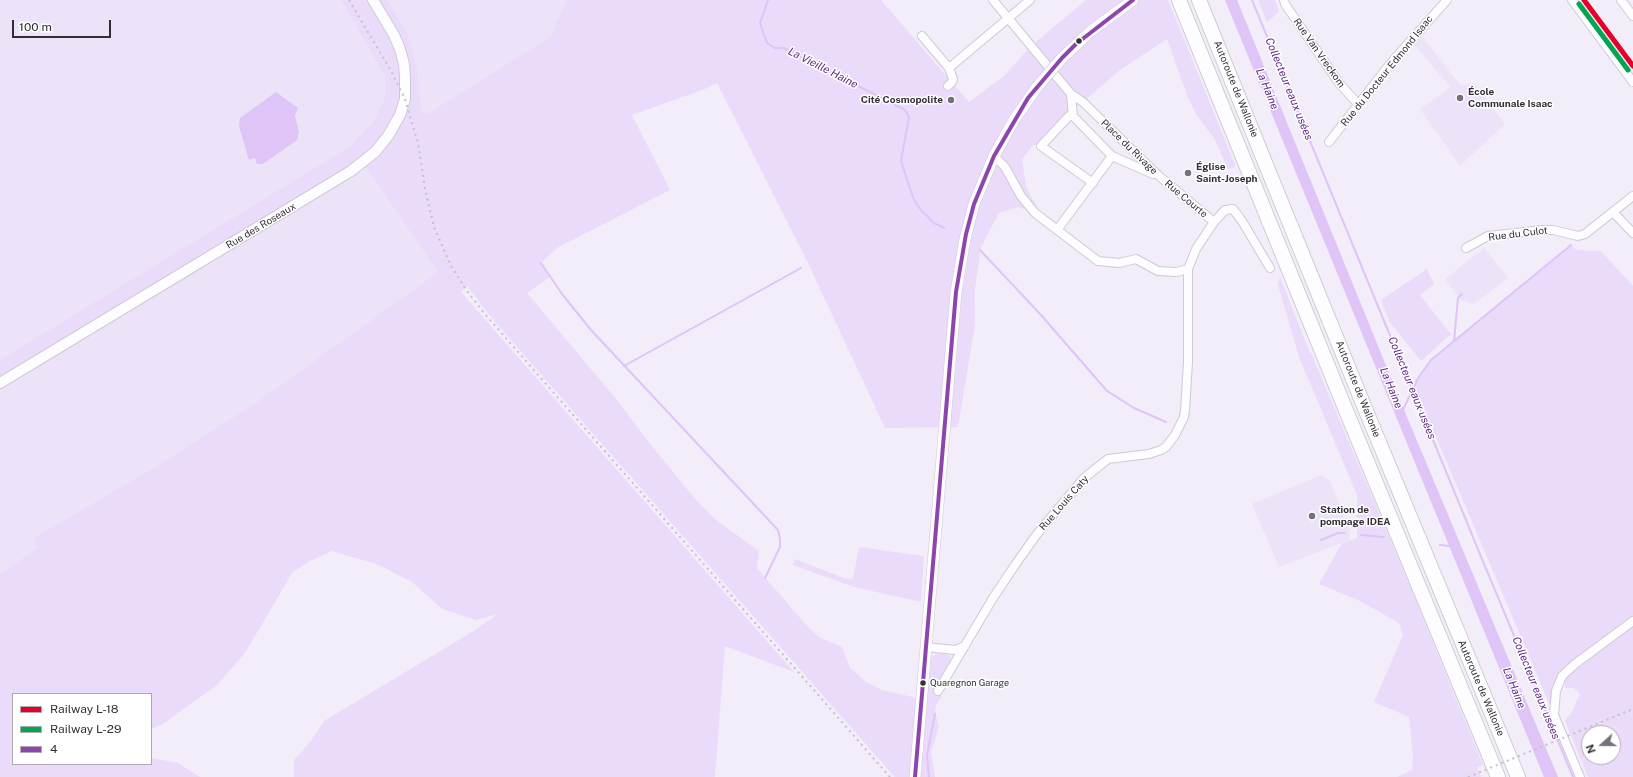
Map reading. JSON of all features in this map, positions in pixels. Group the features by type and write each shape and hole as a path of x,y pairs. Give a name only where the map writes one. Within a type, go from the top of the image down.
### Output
{"highway":[{"name":"Autoroute de Wallonie","path":"1180,0 1347,413 1498,777"},
{"name":"Autoroute de Wallonie","path":"1200,0 1364,406 1518,777"}],"main road":[{"path":"915,777 956,292 965,239 974,204 994,156 1014,120 1037,87 1062,58 1086,36 1133,0"}],"street":[{"name":"Rue des Roseaux","path":"0,383 339,178 364,162 375,152 388,136 400,115 405,99 405,77 400,49 394,35 373,0"},
{"path":"993,0 1008,18"},
{"path":"949,68 1030,0"},
{"name":"Rue Van Vreckom","path":"1284,0 1285,4 1339,83 1358,104"},
{"name":"Rue du Docteur Edmond Isaac","path":"1329,142 1358,104 1417,33 1447,0"},
{"path":"1572,0 1633,82"},
{"path":"1621,0 1633,16"},
{"name":"Place du Rivage","path":"1008,18 1071,94 1083,102 1158,176"},
{"path":"922,36 949,68 953,79 948,86"},
{"path":"1071,94 1071,116 1041,146 1093,183"},
{"name":"Place du Rivage","path":"1071,116 1112,156 1158,176"},
{"path":"994,156 1005,167 1021,196 1035,213 1098,261 1119,263 1136,259 1158,271 1176,272 1188,269"},
{"path":"1057,230 1112,156"},
{"name":"Rue Courte","path":"1158,176 1214,222"},
{"name":"Rue du Culot","path":"1466,248 1488,236 1496,235 1543,230 1553,230 1578,236 1585,234 1633,196"},
{"name":"Rue Louis Caty","path":"938,691 1015,564 1037,534 1084,478 1108,459 1149,454 1161,450 1166,447 1175,435 1184,417 1185,410 1188,362 1188,269 1196,249 1214,222 1226,210 1233,209 1252,236 1270,268"},
{"path":"1613,212 1633,233"},
{"path":"1580,777 1554,715 1556,691 1562,676 1574,664 1633,620"},
{"path":"926,648 955,650 965,646"}],"shaded area":[{"path":"0,0 616,0 551,36 427,114 421,111 438,272 254,404 150,470 33,538 37,548 0,574"},
{"path":"341,0 387,0 406,30 412,47 417,70 421,111 427,114 551,36 567,0 881,0 969,102 1004,76 1031,46 1086,0 1168,0 1236,167 1228,169 1214,138 1197,116 1187,95 1167,39 1120,70 1083,102 1071,94 1067,112 1039,145 1033,145 1022,159 1026,187 1038,209 1035,213 1018,207 999,213 981,247 975,289 975,324 958,427 885,428 808,263 717,83 705,89 632,115 670,190 557,248 541,263 550,277 527,293 617,400 651,445 697,501 716,520 759,551 757,568 807,626 819,637 842,647 850,668 866,682 882,690 917,698 910,777 895,777 892,774 495,322 467,286 461,292 794,672 725,646 715,777 294,777 294,760 311,741 324,721 472,632 498,614 476,620 442,609 412,582 379,565 332,551 310,561 292,573 245,653 217,685 163,724 152,729 152,693 12,693 12,765 152,765 152,758 178,763 200,777 0,777 0,574 37,548 33,538 150,470 254,404 438,272 363,162 0,383 0,360 351,146 374,121 385,98 385,76"},
{"path":"1258,0 1275,0 1279,12 1267,22"},
{"name":"École Communale Isaac","path":"1422,36 1461,86 1474,83 1505,124 1460,166 1420,109 1450,87 1414,44"},
{"path":"1571,245 1576,250 1601,251 1633,286 1633,621 1562,676 1554,715 1414,385 1431,360"},
{"path":"1484,248 1508,278 1474,304 1461,300 1445,279"},
{"path":"1427,269 1434,284 1420,295 1451,334 1421,361 1389,321 1381,300"},
{"path":"1280,277 1310,353 1409,584 1483,765 1477,767 1481,777 1397,777 1412,770 1413,757 1409,717 1374,702 1403,635 1399,623 1360,601 1319,584 1342,543 1357,538 1357,495 1299,357 1278,285"},
{"path":"1321,475 1330,481 1350,531 1349,540 1279,567 1252,504"},
{"path":"859,547 924,556 921,602 854,587 793,565 795,559 844,578 853,579"},
{"path":"1633,626 1633,777 1588,777 1583,765 1621,765 1621,725 1581,725 1581,760 1565,721 1572,712 1580,694 1574,688 1565,688 1565,678"},
{"path":"939,653 949,655 953,661 936,691 942,696 936,705 935,713 939,726 931,752 935,777 919,777 929,661 932,657"}],"water":[{"name":"La Haine","path":"1225,0 1237,0 1407,417 1558,777 1544,777"},
{"path":"276,92 298,108 295,116 299,133 297,140 263,164 257,164 255,158 249,160 239,126 240,118"}],"waterway":[{"name":"La Vieille Haine","path":"768,0 760,23 767,43 775,48 784,48 905,110 909,117 901,161 910,189 914,200 920,209 934,223 944,228"},
{"name":"Collecteur eaux usées","path":"1252,0 1573,777"},
{"name":"La Haine","path":"1403,410 1418,378 1431,360 1571,245"},
{"path":"980,250 1041,315 1107,391 1134,408 1166,422"},
{"path":"541,263 562,294 591,330 778,530 780,547 765,578"},
{"path":"624,366 801,268"},
{"path":"1454,341 1458,298 1462,294"},
{"path":"1321,540 1338,533 1345,533"},
{"path":"1361,535 1384,537"},
{"path":"1440,545 1450,546"},
{"path":"929,777 927,755 935,714"}],"railway":[{"path":"349,0 391,71 405,99 418,143 425,189 434,227 451,266 467,291 484,313 890,777"},
{"path":"1468,777 1633,709"}],"rail line":[{"name":"L-18","path":"1584,0 1633,66"},
{"name":"L-29","path":"1579,4 1628,70"}],"transit line":[{"name":"4","path":"915,777 956,292 966,234 974,204 994,156 1028,98 1076,44 1133,0"}],"place":[{"name":"École Communale Isaac","path":"1460,98"},
{"name":"Cité Cosmopolite","path":"951,100"},
{"name":"Église Saint-Joseph","path":"1188,173"},
{"name":"Station de pompage IDEA","path":"1312,516"},
{"name":"Quaregnon Garage","path":"923,683"}]}
